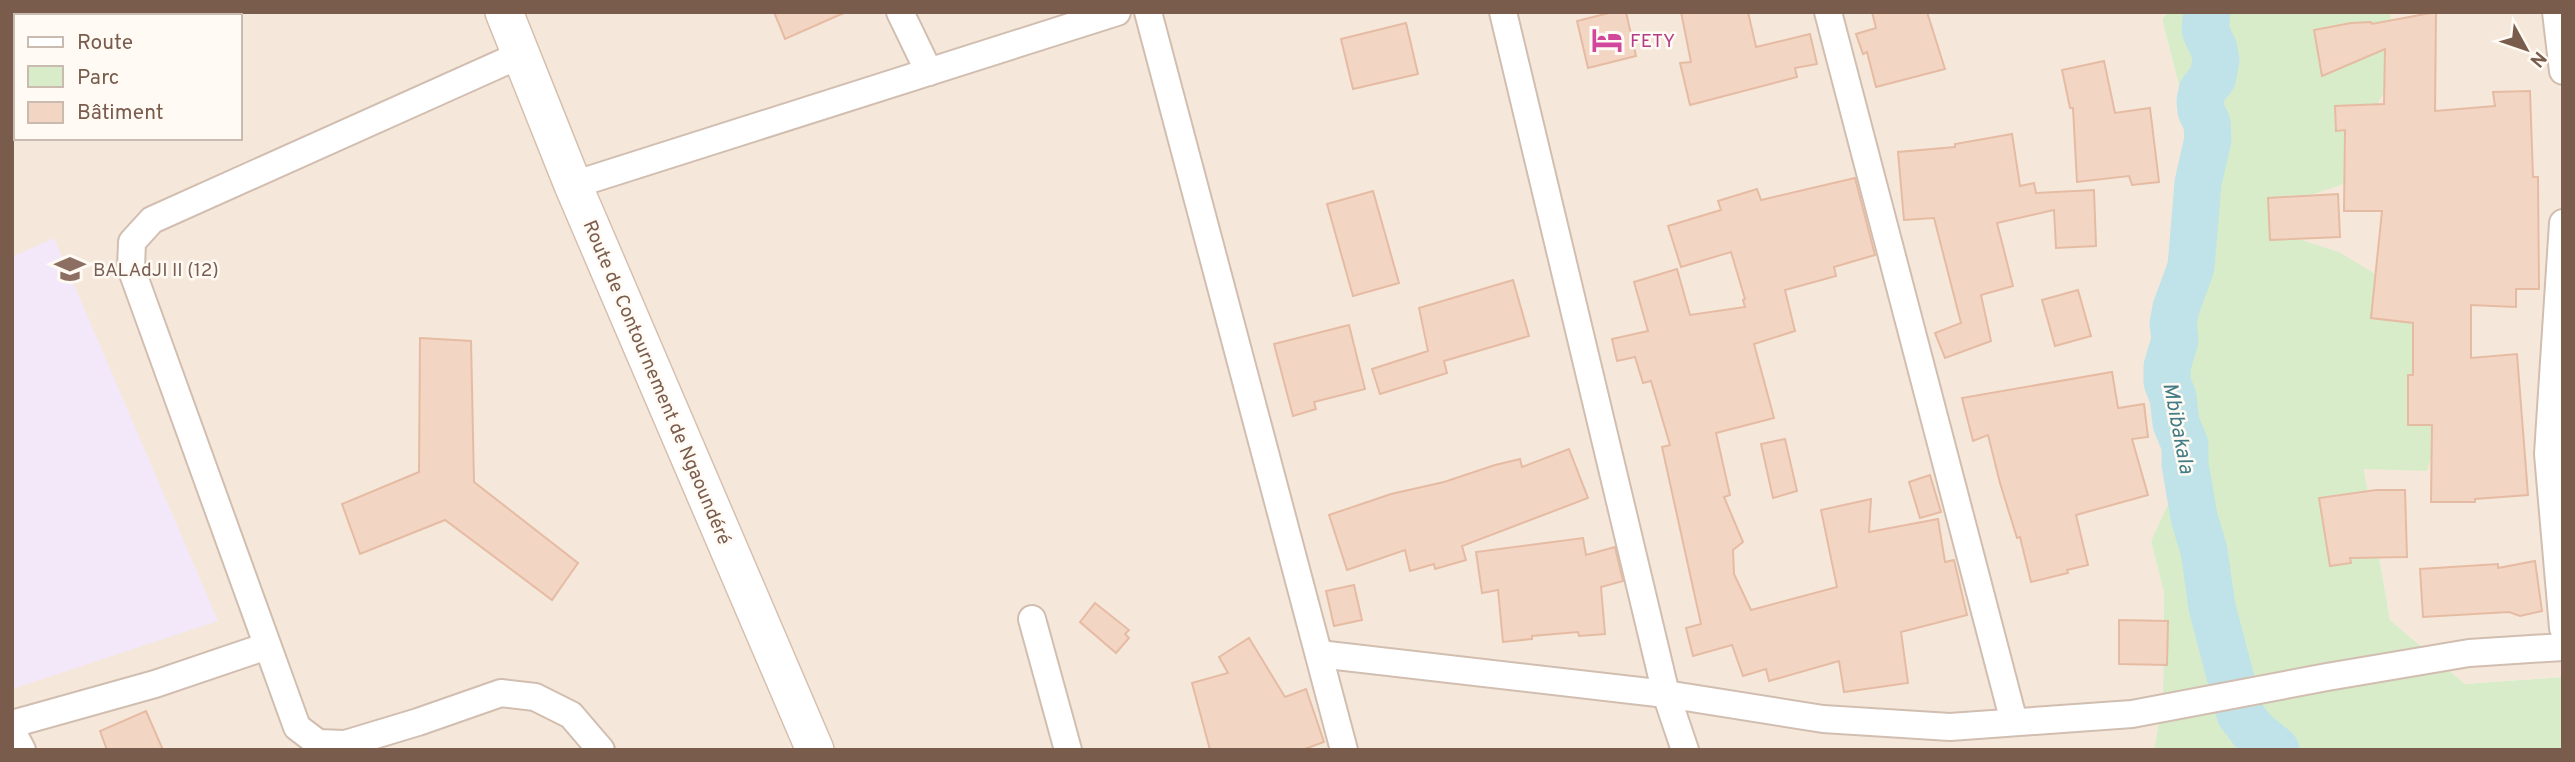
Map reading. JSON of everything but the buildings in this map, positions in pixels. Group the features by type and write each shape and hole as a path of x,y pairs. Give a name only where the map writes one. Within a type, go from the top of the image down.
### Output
{"street":[{"name":"Route de Contournement de Ngaoundéré","path":"504,12 573,185 816,750"},
{"path":"900,12 929,72"},
{"path":"573,185 1117,12"},
{"path":"1148,12 1344,750"},
{"path":"1503,12 1667,694 1685,750"},
{"path":"1828,12 2014,722"},
{"path":"2556,12 2563,71"},
{"path":"522,54 152,220 132,242 131,268 298,727 318,743 345,744 501,693 535,697 571,715 600,750"},
{"path":"2563,223 2560,333 2548,454 2563,628"},
{"path":"1032,620 1068,750"},
{"path":"12,724 155,684 267,646"},
{"path":"1319,654 1667,694 1823,719 1950,727 2132,714 2469,653 2563,647"},
{"path":"12,731 22,750"}],"shaded area":[{"path":"12,12 2168,12 2162,19 2194,144 2169,264 2152,378 2185,467 2151,541 2164,593 2163,699 2154,750 12,750"},
{"path":"2389,12 2563,12 2563,677 2465,684 2390,620 2364,469 2282,234"},
{"path":"54,238 218,621 12,689 12,257"}],"green space":[{"name":"Mbibakala","path":"2168,12 2390,13 2397,71 2369,118 2358,179 2308,196 2283,234 2339,252 2385,280 2439,333 2439,432 2427,471 2364,469 2390,620 2465,684 2563,677 2563,750 2154,750 2163,699 2164,593 2151,541 2185,467 2152,378 2169,264 2194,144 2162,19"}],"waterway":[{"name":"Mbibakala","path":"2207,12 2205,30 2216,60 2213,77 2202,91 2200,101 2207,123 2208,139 2198,183 2191,267 2176,308 2173,324 2175,340 2167,367 2167,382 2173,397 2176,423 2185,445 2185,464 2194,517 2204,551 2212,607 2240,714 2253,731 2276,750"}],"place":[{"name":"FETY","path":"1607,40"},
{"name":"BALAdJI II (12)","path":"70,269"}]}
